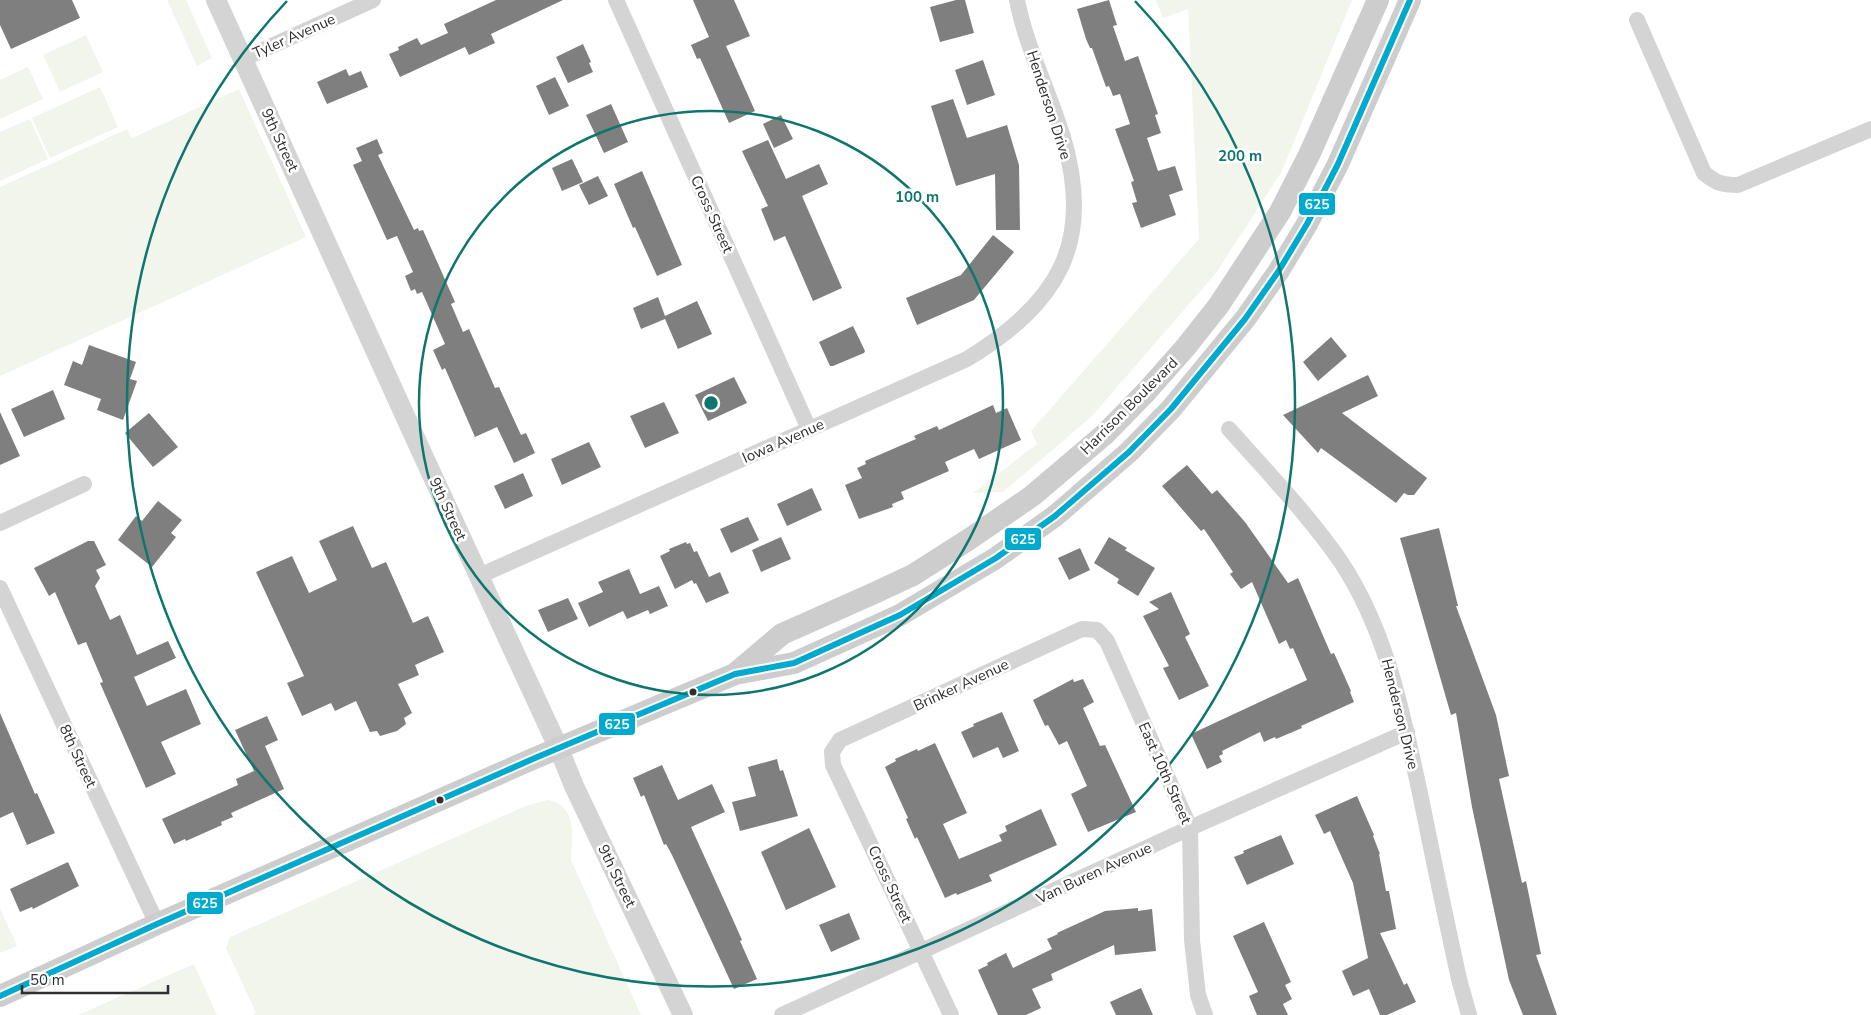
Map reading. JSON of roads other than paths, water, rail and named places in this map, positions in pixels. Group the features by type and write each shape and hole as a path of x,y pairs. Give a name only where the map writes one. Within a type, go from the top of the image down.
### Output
{"main road":[{"name":"Harrison Boulevard","path":"735,674 782,634 870,596 912,574 986,528 1039,490 1105,434 1146,392 1185,348 1219,305 1280,212 1310,153 1378,0"},
{"name":"Harrison Boulevard","path":"0,996 157,924 735,674 794,663 900,615 925,602 996,558 1054,516 1129,452 1172,409 1245,319 1288,256 1307,224 1338,164 1410,0"}],"street":[{"name":"9th Street","path":"216,0 559,749 574,786 683,1015"},
{"name":"Tyler Avenue","path":"243,59 372,0"},
{"name":"Cross Street","path":"616,0 809,429"},
{"name":"Henderson Drive","path":"1017,0 1021,22 1063,137 1070,167 1074,193 1073,219 1069,244 1061,270"},
{"path":"1637,20 1704,173 1714,181 1726,185 1738,185 1871,129"},
{"name":"Iowa Avenue","path":"479,576 967,358 987,346 1031,310 1048,290 1061,270"},
{"name":"Henderson Drive","path":"1228,429 1307,517 1341,563 1372,620 1392,673 1407,732 1459,979 1469,1015"},
{"path":"0,523 84,484"},
{"name":"8th Street","path":"0,588 157,924"},
{"name":"Brinker Avenue","path":"832,752 840,740 1082,629 1097,630"},
{"name":"East 10th Street","path":"1097,630 1107,641 1190,828 1192,940 1198,995 1205,1015"},
{"name":"Van Buren Avenue","path":"782,1015 1190,828 1407,732"},
{"name":"Cross Street","path":"832,752 833,765 951,1015"}]}
